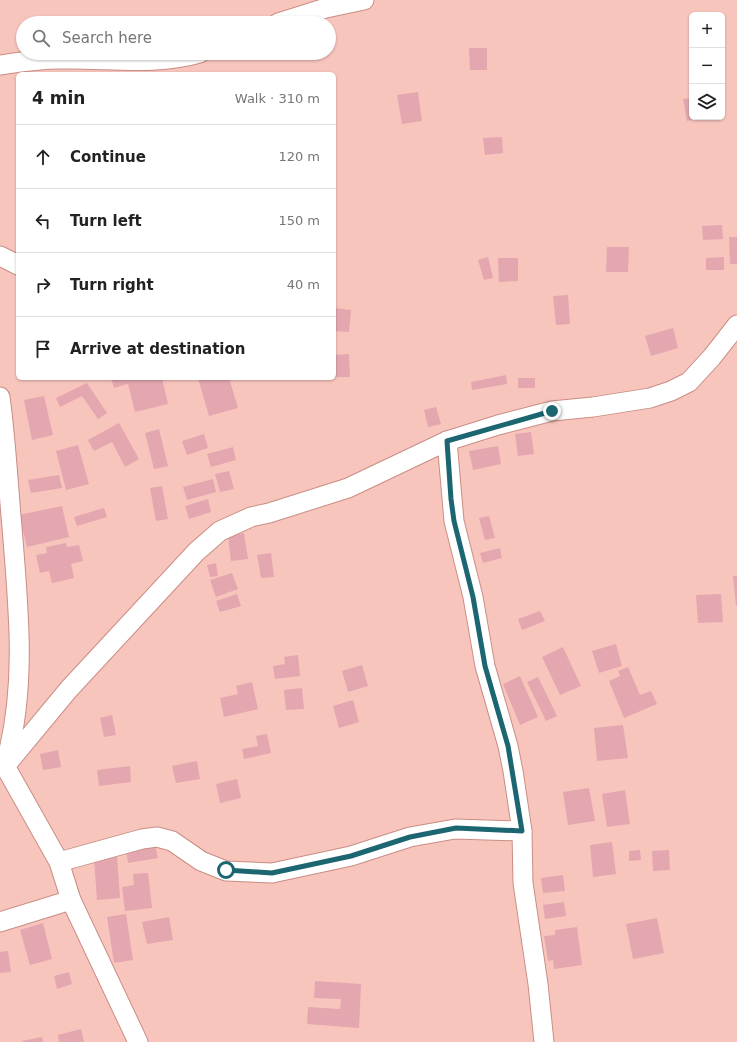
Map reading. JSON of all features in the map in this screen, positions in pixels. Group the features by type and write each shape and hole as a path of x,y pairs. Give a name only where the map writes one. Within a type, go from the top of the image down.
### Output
{"street":[{"path":"300,16 326,8 364,0"},
{"path":"0,65 50,60"},
{"path":"0,256 16,264"},
{"path":"3,761 196,552 220,531 251,517 269,513 348,488 447,441 552,411 650,398 672,391 689,382 712,357 737,325"},
{"path":"0,397 8,464 21,666 14,734 3,761"},
{"path":"447,441 454,521 473,597 485,666 508,746 522,831 523,883 538,984 544,1042"},
{"path":"3,761 59,862 71,900 138,1042"},
{"path":"59,862 142,838 157,837 172,841 201,861 226,870 272,873 351,856 410,837 456,828 522,831"},
{"path":"0,922 71,900"}],"building":[{"path":"469,48 487,48 487,70 470,70"},
{"path":"418,92 422,121 402,124 397,95"},
{"path":"689,98 689,120 692,120 687,121 683,99"},
{"path":"502,137 503,153 485,155 483,138"},
{"path":"722,225 723,239 703,240 702,226"},
{"path":"729,237 737,237 737,264 730,264"},
{"path":"607,247 629,247 628,272 606,272"},
{"path":"488,257 493,278 484,280 478,260"},
{"path":"724,257 724,270 706,270 706,258"},
{"path":"498,258 518,258 518,281 499,282"},
{"path":"568,295 570,324 556,325 553,296"},
{"path":"336,308 351,310 349,332 336,331"},
{"path":"673,328 678,348 651,356 645,336"},
{"path":"349,354 350,377 336,377 336,355"},
{"path":"506,375 507,384 472,390 471,382"},
{"path":"518,378 535,378 535,388 518,388"},
{"path":"112,380 162,380 168,404 135,412 128,384 114,388"},
{"path":"199,380 230,380 238,408 209,416"},
{"path":"87,383 107,413 98,419 82,396 60,407 56,398"},
{"path":"44,396 53,435 32,440 24,400"},
{"path":"436,407 441,424 428,427 424,410"},
{"path":"119,423 139,459 125,467 112,442 94,451 88,440"},
{"path":"159,429 168,466 154,469 145,433"},
{"path":"531,432 534,454 518,456 515,434"},
{"path":"204,434 208,448 187,455 182,441"},
{"path":"78,445 89,484 66,490 56,451"},
{"path":"498,446 501,464 473,470 469,451"},
{"path":"233,447 236,460 211,467 207,454"},
{"path":"229,471 234,489 220,492 215,474"},
{"path":"59,475 62,488 31,493 28,480"},
{"path":"213,479 216,492 187,500 183,487"},
{"path":"162,486 168,519 156,521 150,488"},
{"path":"208,499 211,512 189,519 185,506"},
{"path":"62,506 69,537 27,547 19,515"},
{"path":"104,508 107,517 77,526 74,517"},
{"path":"489,516 495,538 485,540 479,518"},
{"path":"244,533 248,559 231,561 228,536"},
{"path":"66,543 67,547 79,545 83,561 71,564 74,578 52,583 49,571 40,573 36,555 47,553 46,547"},
{"path":"500,548 502,558 483,563 480,553"},
{"path":"271,553 274,577 261,578 257,555"},
{"path":"216,563 218,576 210,577 207,565"},
{"path":"232,573 238,589 216,597 210,580"},
{"path":"733,576 737,576 737,606 736,606"},
{"path":"237,594 241,606 220,612 216,601"},
{"path":"721,594 723,622 698,623 696,595"},
{"path":"540,611 545,621 522,630 518,619"},
{"path":"616,644 622,666 599,673 592,651"},
{"path":"563,647 581,686 560,695 542,657"},
{"path":"298,655 300,676 275,679 273,666 285,664 284,657"},
{"path":"362,665 368,686 348,692 342,671"},
{"path":"628,667 640,695 651,691 657,704 624,718 609,681 620,676 618,671"},
{"path":"520,676 538,717 520,725 503,684"},
{"path":"538,677 557,716 546,721 527,682"},
{"path":"252,682 258,709 224,717 220,698 238,694 236,686"},
{"path":"302,688 304,709 286,710 284,690"},
{"path":"353,700 359,722 339,728 333,706"},
{"path":"112,715 116,735 104,737 100,718"},
{"path":"623,725 628,758 597,761 594,728"},
{"path":"267,734 271,753 244,759 242,749 258,746 256,736"},
{"path":"58,750 61,767 43,770 40,754"},
{"path":"197,761 200,779 176,783 172,766"},
{"path":"130,766 131,782 99,786 97,770"},
{"path":"237,779 241,798 220,803 216,784"},
{"path":"589,788 595,821 568,825 563,792"},
{"path":"625,790 630,824 607,827 602,794"},
{"path":"612,842 616,874 593,877 590,845"},
{"path":"155,844 158,858 128,863 126,849"},
{"path":"640,850 641,860 629,861 629,851"},
{"path":"669,850 670,870 653,871 652,851"},
{"path":"117,856 120,898 97,900 94,858"},
{"path":"148,873 152,908 125,911 122,887 134,885 133,874"},
{"path":"563,875 565,891 543,893 541,878"},
{"path":"564,902 566,916 545,919 543,905"},
{"path":"126,914 133,960 114,963 107,917"},
{"path":"169,917 173,940 147,944 142,922"},
{"path":"657,918 664,953 633,959 626,924"},
{"path":"43,923 52,959 30,965 20,930"},
{"path":"577,927 582,965 554,969 553,960 548,961 544,936 555,935 555,930"},
{"path":"8,951 11,972 0,973 0,952"},
{"path":"69,972 72,984 57,989 54,976"},
{"path":"315,981 361,984 359,1028 307,1024 308,1007 340,1009 341,999 314,998"},
{"path":"81,1029 84,1042 59,1042 58,1035"},
{"path":"42,1037 43,1042 22,1042 22,1041"}],"route":[{"path":"226,870 245,873 272,873 351,856 410,837 456,828 522,831 508,746 495,706 485,666 473,597 454,521 447,441 498,425 552,411"}]}
